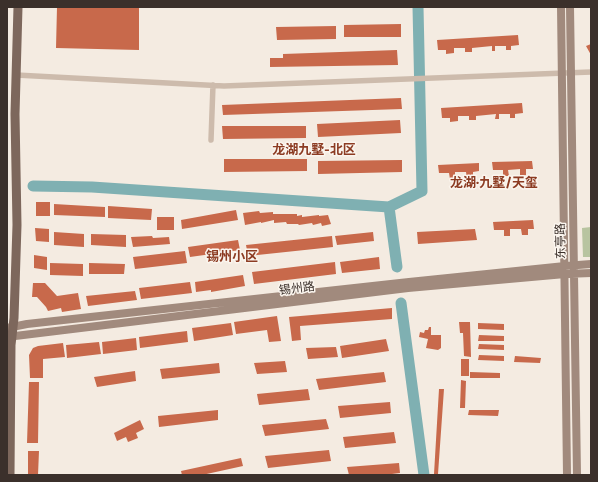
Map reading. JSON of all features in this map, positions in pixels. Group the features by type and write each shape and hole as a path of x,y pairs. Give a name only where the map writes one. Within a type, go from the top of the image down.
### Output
{"main road":[{"path":"10,475 10,332 17,225 15,159 18,7"},
{"name":"东亭路","path":"561,7 566,73 569,270 577,475"},
{"name":"东亭路","path":"566,73 570,7"},
{"name":"锡州路","path":"10,332 569,270 591,264"},
{"name":"东亭路","path":"567,475 569,270"},
{"name":"锡州路","path":"569,270 591,273"}],"street":[{"path":"16,75 213,85 591,72"},
{"path":"211,140 213,85"}],"green space":[{"path":"591,227 591,257 583,257 582,228"}],"building":[{"path":"57,7 139,7 139,50 56,48"},
{"path":"401,24 401,37 344,37 344,25"},
{"path":"336,26 336,39 277,40 276,27"},
{"path":"518,35 519,45 511,46 511,50 506,50 506,46 495,46 495,51 492,51 492,46 472,48 472,52 465,52 465,48 454,48 454,53 446,54 446,50 438,50 437,40"},
{"path":"591,44 591,55 586,46"},
{"path":"397,50 398,65 270,67 270,58 283,58 283,54"},
{"path":"401,98 402,109 223,115 222,105"},
{"path":"522,103 523,113 515,114 515,118 510,118 510,114 499,114 499,119 495,119 496,114 476,116 476,120 469,120 469,116 458,116 458,121 450,122 450,118 442,118 441,108"},
{"path":"400,120 401,133 318,137 317,124"},
{"path":"222,126 306,126 306,138 223,139"},
{"path":"224,159 307,159 307,171 224,172"},
{"path":"402,160 402,172 318,174 318,161"},
{"path":"532,161 533,169 526,169 526,175 520,176 520,169 508,170 509,176 503,176 503,170 493,170 492,162"},
{"path":"479,163 479,171 473,172 473,178 467,178 466,172 455,172 455,178 450,179 449,173 439,173 438,165"},
{"path":"36,202 50,202 50,216 36,216"},
{"path":"54,204 105,207 105,217 54,215"},
{"path":"108,206 152,209 151,220 108,218"},
{"path":"236,210 238,220 182,229 181,220"},
{"path":"259,211 260,213 273,212 273,214 297,214 297,216 302,215 302,217 328,215 331,224 322,226 321,223 313,225 312,223 299,225 287,224 286,222 274,223 274,220 245,225 243,213"},
{"path":"157,217 174,217 174,230 157,230"},
{"path":"533,220 534,229 528,229 528,235 522,235 521,229 510,229 510,236 504,236 504,230 494,230 493,222"},
{"path":"35,228 49,229 49,242 36,241"},
{"path":"475,229 477,240 418,244 417,232"},
{"path":"54,232 84,234 84,247 54,245"},
{"path":"373,232 374,241 337,245 335,236"},
{"path":"91,234 126,235 126,247 91,245"},
{"path":"152,236 153,238 169,237 170,244 133,247 131,237"},
{"path":"332,236 333,247 248,256 246,245"},
{"path":"238,240 240,250 190,257 188,247"},
{"path":"185,251 187,263 135,269 133,257"},
{"path":"34,255 47,257 47,270 34,268"},
{"path":"379,257 380,269 342,273 340,262"},
{"path":"335,262 336,274 254,284 252,272"},
{"path":"50,263 83,264 83,276 50,275"},
{"path":"89,263 125,264 124,274 89,274"},
{"path":"243,275 245,286 211,292 211,290 196,292 195,282"},
{"path":"190,282 192,293 141,299 139,288"},
{"path":"33,283 45,283 57,296 78,293 81,309 62,312 61,308 48,311 37,297 32,297"},
{"path":"135,291 137,300 88,306 86,296"},
{"path":"392,308 392,319 300,326 301,340 292,341 289,317"},
{"path":"277,316 281,341 269,342 267,330 236,334 234,322"},
{"path":"459,322 470,322 471,357 464,356 463,333 460,333"},
{"path":"231,323 233,335 194,341 192,328"},
{"path":"478,323 504,324 504,330 478,329"},
{"path":"429,327 431,327 431,335 441,335 441,348 438,350 426,348 428,339 419,337 420,332 424,333"},
{"path":"187,331 188,342 140,348 139,337"},
{"path":"479,335 504,336 504,341 478,341"},
{"path":"136,338 137,350 103,354 102,342"},
{"path":"386,339 389,351 342,358 340,346"},
{"path":"99,342 101,354 67,358 66,345"},
{"path":"63,343 65,357 43,359 43,378 30,378 29,355 33,348"},
{"path":"479,344 504,345 504,350 478,349"},
{"path":"336,347 338,357 308,359 306,348"},
{"path":"479,355 504,356 504,361 478,360"},
{"path":"515,356 541,358 540,363 514,362"},
{"path":"461,359 469,359 469,376 461,376"},
{"path":"285,361 287,372 257,374 254,363"},
{"path":"219,363 220,373 162,379 160,369"},
{"path":"135,371 136,381 97,387 94,377"},
{"path":"384,372 386,382 319,390 316,379"},
{"path":"470,372 500,373 500,378 470,378"},
{"path":"461,380 466,381 465,408 460,408"},
{"path":"29,382 39,382 38,443 27,443"},
{"path":"308,389 310,400 259,405 257,394"},
{"path":"439,389 444,389 438,474 434,474"},
{"path":"390,402 391,413 340,418 338,406"},
{"path":"218,410 218,420 159,427 158,416"},
{"path":"469,410 499,410 498,416 468,415"},
{"path":"326,419 329,429 265,436 262,425"},
{"path":"140,420 144,429 136,433 138,438 128,442 126,437 117,441 114,433"},
{"path":"394,432 396,443 345,448 343,437"},
{"path":"329,450 331,461 268,468 265,456"},
{"path":"28,451 39,451 38,475 28,475"},
{"path":"241,458 243,466 202,475 182,475 181,471"},
{"path":"399,463 400,473 384,475 349,475 347,467"}],"waterway":[{"path":"389,207 422,191 418,7"},
{"path":"33,186 92,187 389,207 397,267"},
{"path":"401,303 424,475"}],"district":[{"name":"龙湖九墅-北区","path":"314,150"},
{"name":"龙湖·九墅/天玺","path":"494,183"},
{"name":"锡州小区","path":"232,257"}]}
